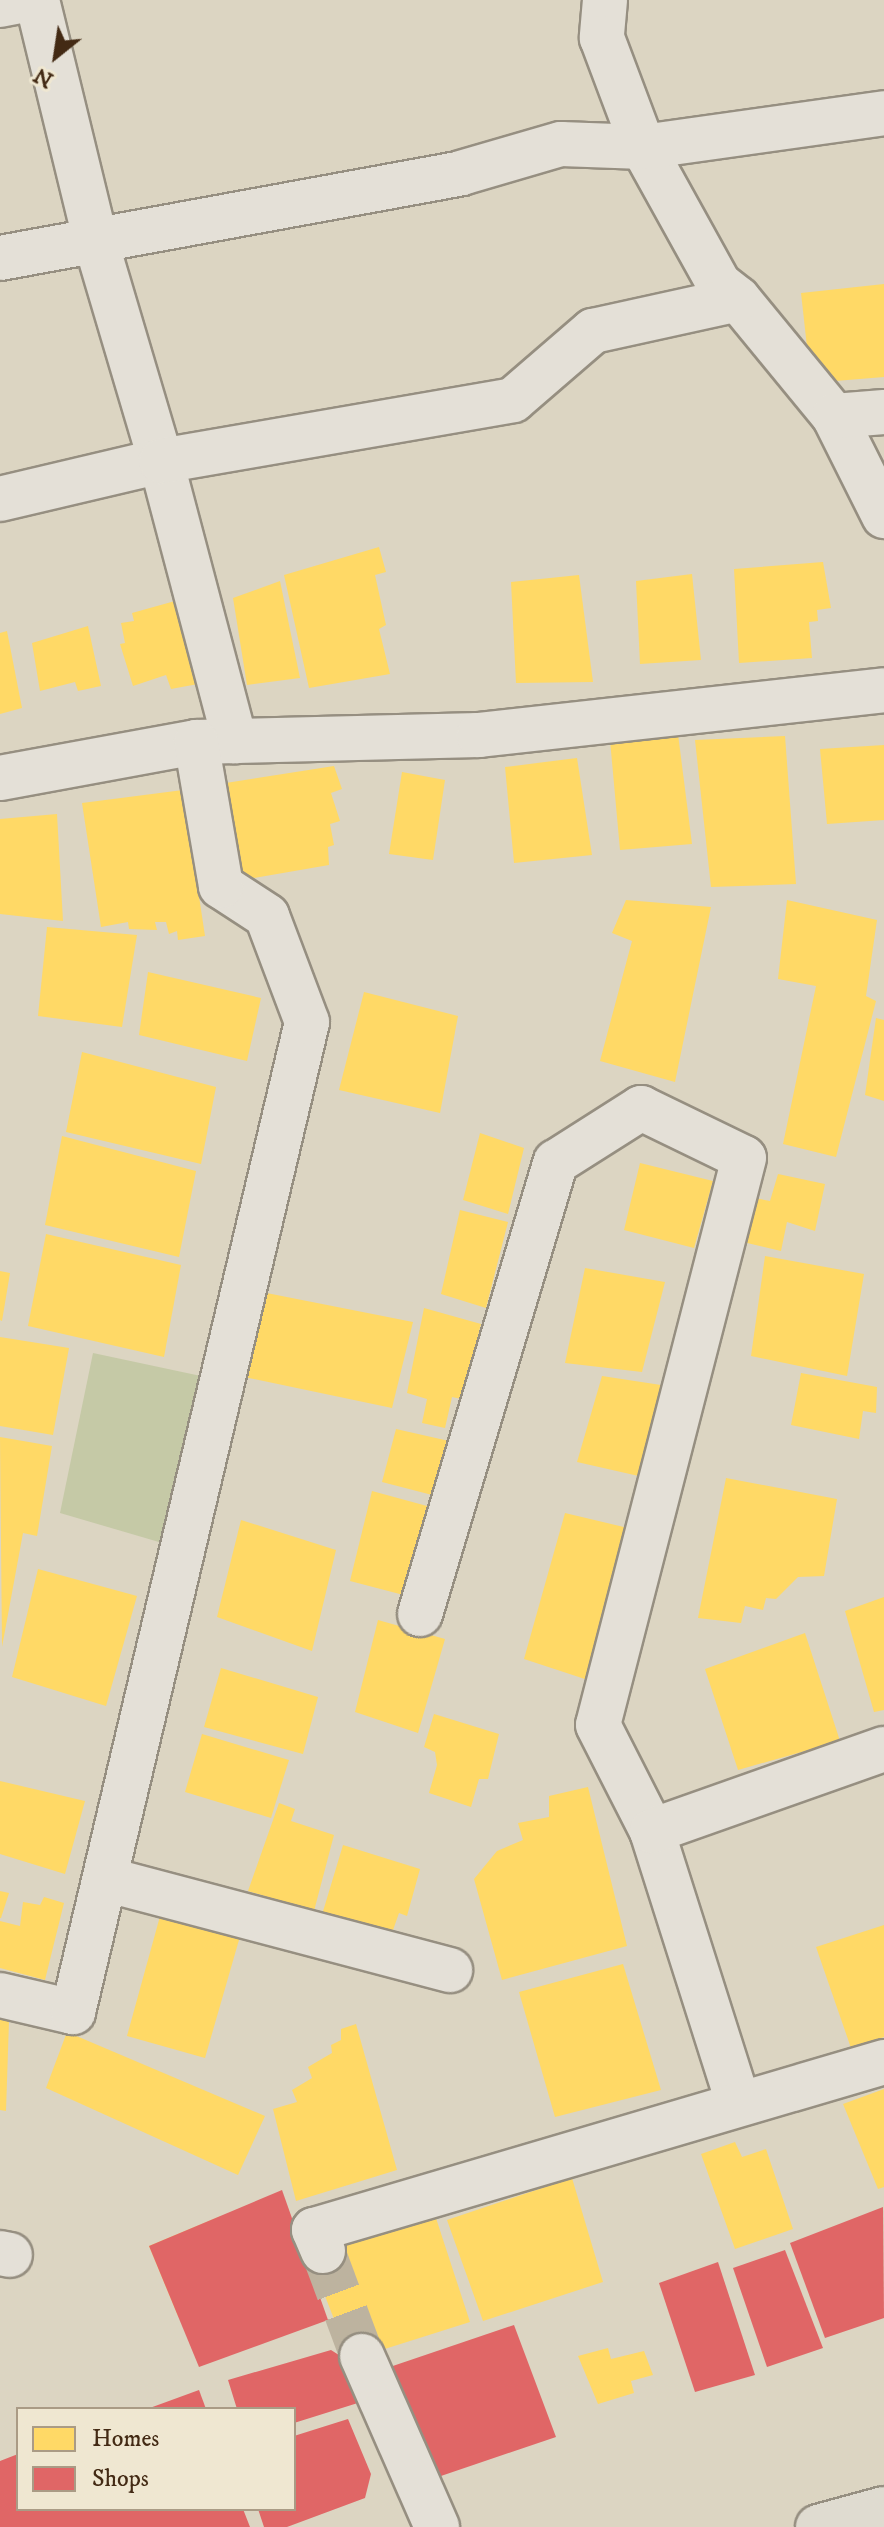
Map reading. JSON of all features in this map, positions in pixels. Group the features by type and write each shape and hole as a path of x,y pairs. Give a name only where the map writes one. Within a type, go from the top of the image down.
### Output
{"main road":[{"path":"818,2527 884,2509"}],"street":[{"path":"0,5 25,0"},
{"path":"0,1995 73,2012 307,1022 267,916 221,886 215,742 161,461 96,242 37,0"},
{"path":"605,0 602,38 643,147 719,284 738,299 834,416 884,516"},
{"path":"0,258 461,173 561,144 643,147 884,113"},
{"path":"0,499 161,461 513,400 593,331 738,299"},
{"path":"834,416 884,412"},
{"path":"0,778 215,742 479,735 884,690"},
{"path":"420,1614 556,1162 641,1108 744,1158 709,1312 598,1725 652,1831 738,2102"},
{"path":"652,1831 884,1749"},
{"path":"105,1879 450,1970"},
{"path":"323,2251 314,2230 738,2102 884,2062"},
{"path":"362,2356 437,2527"}],"green space":[{"path":"93,1353 215,1379 176,1547 60,1513"}],"building: Homes":[{"path":"884,284 884,377 811,383 801,293"},
{"path":"379,547 386,572 375,575 386,625 379,629 390,674 309,688 284,575"},
{"path":"823,562 831,608 817,610 818,621 809,622 812,658 739,663 734,569"},
{"path":"692,574 701,660 640,664 636,581"},
{"path":"579,575 593,682 516,683 511,582"},
{"path":"280,581 300,678 247,685 233,598"},
{"path":"175,601 198,684 171,689 166,675 133,686 120,644 125,643 121,623 134,621 132,613"},
{"path":"88,626 101,686 78,691 75,682 40,691 32,643"},
{"path":"7,631 22,708 0,714 0,633"},
{"path":"678,734 692,844 620,850 610,740"},
{"path":"785,736 796,884 711,887 695,740"},
{"path":"884,745 884,820 827,824 820,749"},
{"path":"577,758 592,855 514,863 505,767"},
{"path":"334,766 342,789 331,793 340,821 330,824 334,845 328,847 329,865 230,882 213,785"},
{"path":"402,772 445,780 433,860 389,854"},
{"path":"183,790 205,936 178,940 177,931 169,934 166,922 155,922 157,930 129,929 128,922 101,927 82,803"},
{"path":"57,814 63,921 0,914 0,819"},
{"path":"626,900 711,907 675,1082 600,1061 632,941 612,933"},
{"path":"787,900 877,920 866,996 876,1001 836,1157 783,1144 816,986 778,979"},
{"path":"47,927 137,935 122,1027 38,1016"},
{"path":"148,972 261,998 247,1061 139,1035"},
{"path":"364,992 458,1016 440,1113 339,1090"},
{"path":"876,1018 884,1020 884,1101 865,1095"},
{"path":"82,1052 216,1087 201,1164 66,1132"},
{"path":"480,1133 524,1148 508,1214 463,1200"},
{"path":"62,1136 196,1171 179,1257 45,1225"},
{"path":"640,1163 713,1181 694,1248 624,1230"},
{"path":"778,1174 825,1184 815,1231 787,1222 781,1251 739,1241 749,1197 770,1201"},
{"path":"460,1210 508,1222 486,1308 441,1294"},
{"path":"46,1234 181,1265 164,1357 28,1326"},
{"path":"765,1256 864,1274 847,1376 751,1356"},
{"path":"585,1268 665,1282 642,1372 565,1363"},
{"path":"0,1271 10,1273 2,1321 0,1320"},
{"path":"251,1290 413,1322 392,1408 230,1374"},
{"path":"424,1308 481,1324 468,1375 476,1377 471,1401 452,1397 445,1428 422,1423 427,1399 407,1393"},
{"path":"0,1337 69,1348 53,1435 0,1426"},
{"path":"801,1373 877,1387 876,1413 863,1411 859,1439 791,1425"},
{"path":"602,1376 661,1385 643,1477 577,1462"},
{"path":"396,1429 449,1441 436,1496 382,1482"},
{"path":"0,1437 52,1446 37,1536 23,1533 2,1647"},
{"path":"726,1478 837,1499 824,1576 798,1577 776,1599 766,1598 763,1610 745,1606 741,1623 698,1618"},
{"path":"372,1491 438,1509 415,1598 350,1581"},
{"path":"565,1513 628,1528 594,1682 524,1659"},
{"path":"241,1520 336,1550 312,1651 217,1617"},
{"path":"38,1569 137,1596 106,1706 12,1677"},
{"path":"884,1597 884,1710 874,1712 845,1611"},
{"path":"378,1620 445,1639 418,1733 355,1712"},
{"path":"805,1633 840,1741 738,1770 705,1669"},
{"path":"221,1668 318,1697 303,1754 204,1727"},
{"path":"434,1714 499,1734 488,1779 479,1779 471,1807 429,1793 437,1765 435,1752 424,1747"},
{"path":"202,1734 289,1760 271,1818 185,1792"},
{"path":"0,1781 85,1801 65,1874 0,1854"},
{"path":"588,1787 627,1946 502,1980 474,1879 497,1851 523,1840 518,1823 549,1817 549,1796"},
{"path":"279,1803 295,1809 291,1821 334,1835 314,1911 248,1891"},
{"path":"343,1845 420,1869 407,1916 399,1913 392,1933 345,1919 344,1926 321,1918"},
{"path":"0,1891 9,1893 1,1918 0,1918"},
{"path":"44,1897 64,1903 45,1980 0,1968 0,1921 20,1926 23,1902 40,1905"},
{"path":"162,1909 241,1933 205,2058 127,2036"},
{"path":"884,1925 884,2037 851,2048 816,1947"},
{"path":"623,1964 661,2090 555,2117 519,1992"},
{"path":"0,2018 9,2021 6,2111 0,2110"},
{"path":"356,2024 397,2170 296,2201 273,2109 297,2102 292,2090 312,2078 308,2067 332,2053 331,2045 341,2040 341,2029"},
{"path":"67,2032 265,2116 238,2175 46,2088"},
{"path":"884,2089 884,2187 878,2189 843,2104"},
{"path":"735,2142 742,2157 766,2149 793,2229 735,2249 701,2154"},
{"path":"572,2178 603,2282 483,2321 447,2220"},
{"path":"434,2212 470,2322 350,2360 309,2255"},
{"path":"221,2216 252,2288 178,2316 149,2246"},
{"path":"608,2348 611,2359 644,2351 653,2375 631,2381 634,2393 598,2404 578,2356"}],"building: Shops":[{"path":"282,2190 328,2320 199,2367 149,2246"},
{"path":"883,2207 884,2318 825,2338 790,2243"},
{"path":"785,2250 823,2348 767,2367 733,2268"},
{"path":"718,2262 755,2375 695,2392 659,2283"},
{"path":"514,2325 556,2437 438,2477 381,2370"},
{"path":"331,2350 342,2357 361,2402 296,2422 296,2407 236,2407 228,2380"},
{"path":"199,2390 205,2407 152,2407"},
{"path":"348,2419 371,2474 365,2498 287,2527 264,2527 259,2511 296,2511 296,2435"},
{"path":"16,2455 16,2511 244,2511 250,2527 0,2527 0,2461"}],"tunnel":[{"path":"323,2251 362,2356"}]}
